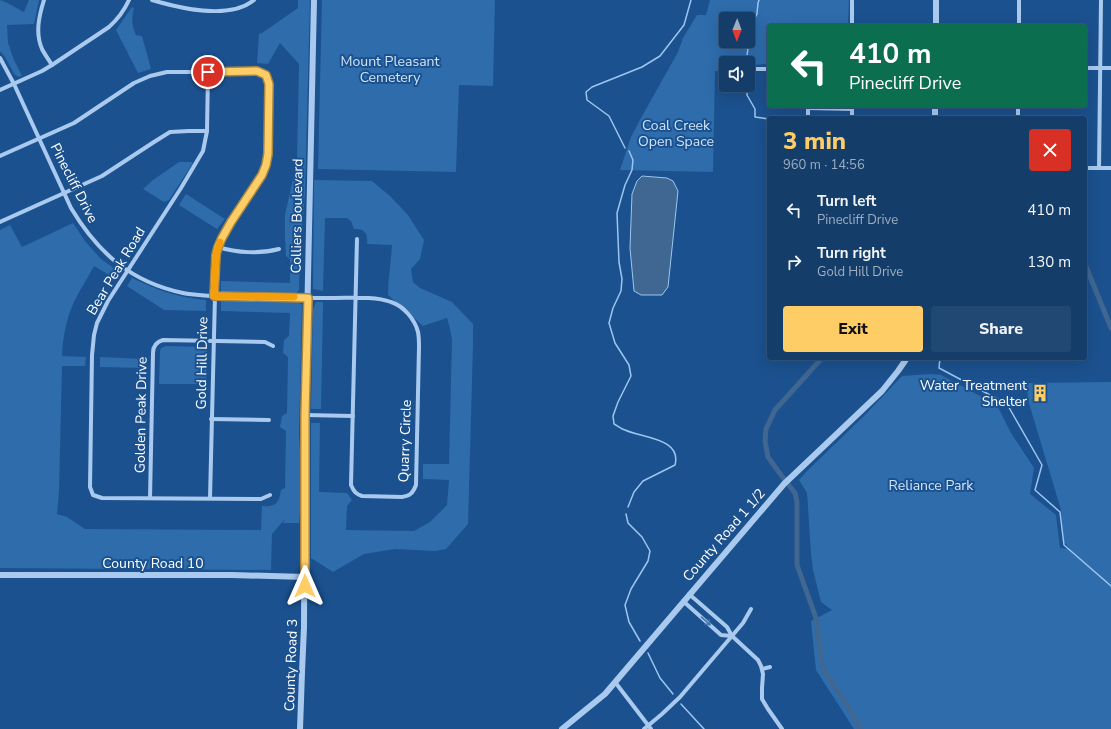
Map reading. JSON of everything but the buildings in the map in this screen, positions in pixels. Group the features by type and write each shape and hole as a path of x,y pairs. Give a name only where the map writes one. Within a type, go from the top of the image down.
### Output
{"street":[{"path":"44,0 39,20 38,36 42,48 52,65"},
{"path":"0,90 52,65 115,21 129,0"},
{"path":"152,0 183,8 216,10 238,9 254,0"},
{"name":"Colliers Boulevard","path":"305,577 305,415 314,0"},
{"path":"852,0 852,24"},
{"path":"936,0 936,24"},
{"path":"1019,0 1019,24"},
{"path":"1099,168 1101,0"},
{"name":"Pinecliff Drive","path":"0,58 14,84 71,208 89,235 100,248 128,271 159,286 183,293 204,296 308,298"},
{"path":"755,69 767,68"},
{"path":"1087,68 1111,68"},
{"name":"Gold Hill Drive","path":"0,156 74,123 134,83 150,76 166,72 257,71 266,75 269,84 268,154 266,165 262,175 222,238 216,255 210,498"},
{"name":"Bear Peak Road","path":"150,498 102,498 93,495 90,487 92,355 94,335 97,322 108,301 181,188 203,151 207,132 208,72"},
{"path":"0,222 102,176 170,132 207,132"},
{"path":"1087,168 1111,168"},
{"path":"356,299 357,239"},
{"path":"218,247 236,251 268,252 278,249"},
{"name":"Quarry Circle","path":"308,298 378,299 392,302 406,311 415,324 418,332 419,347 416,485 414,492 408,496 362,496 353,490 351,485 356,299"},
{"name":"Golden Peak Drive","path":"150,498 154,347 157,342 163,340 213,341"},
{"path":"213,341 265,342 273,346"},
{"name":"County Road 1 1/2","path":"562,729 605,694 784,484 882,391 906,360"},
{"path":"305,415 353,416"},
{"path":"212,419 269,420"},
{"path":"150,498 261,499 270,495"},
{"name":"County Road 10","path":"0,575 232,575 305,577"},
{"name":"County Road 3","path":"300,729 305,577"},
{"path":"689,594 727,627 732,636 756,658 762,669 762,699 782,729"},
{"path":"683,601 721,635 732,636"},
{"path":"644,729 650,727 680,697 743,623 751,609"},
{"path":"762,669 770,667"},
{"path":"615,682 650,727"}],"green space":[{"path":"0,0 24,12 29,0 39,0 34,24 7,25 8,43 22,76 19,77 15,75 0,51"},
{"path":"298,0 310,0 305,194 300,248 299,290 296,294 221,292 221,281 290,283 290,259 286,256 285,215 297,161 299,64 280,43 268,64 257,63 259,34 298,8"},
{"name":"Mount Pleasant Cemetery","path":"322,0 495,0 493,86 459,85 456,172 318,169"},
{"name":"Coal Creek Open Space","path":"710,0 849,0 848,24 767,24 767,64 755,65 755,56 719,56 719,71 715,71 713,172 620,170 631,137 678,52 683,38 697,15 706,15"},
{"path":"132,7 134,8 132,22 136,35 142,36 151,69 138,73 116,30"},
{"path":"179,162 193,163 169,200 164,202 143,189 153,180"},
{"path":"314,180 372,181 390,196 408,215 424,240 420,259 411,269 413,282 420,288 452,302 473,324 468,524 446,549 435,551 395,549 364,554 333,572 311,558 311,423 320,423 319,492 347,493 352,500 347,506 346,530 414,531 430,522 447,505 449,480 423,479 423,464 449,464 452,340 447,318 423,326 388,295 392,245 367,244 365,232 354,229 351,221 347,218 325,218 323,291 313,289"},
{"path":"186,194 225,219 217,229 179,205"},
{"path":"73,223 85,241 101,259 118,271 118,274 114,278 94,266 71,308 65,328 63,342 62,356 86,357 85,366 62,366 59,492 57,514 67,517 85,529 261,530 262,506 274,505 278,501 281,490 285,488 286,431 280,427 282,416 287,413 288,357 283,353 284,340 289,336 290,313 221,311 221,300 299,302 302,305 299,433 302,492 299,523 283,523 285,519 272,534 271,570 0,568 0,230 10,225 22,247"},
{"path":"132,278 168,293 206,300 206,311 164,310 127,286"},
{"path":"316,302 323,302 321,409 311,409 313,309"},
{"path":"166,346 205,347 207,351 206,384 159,384 160,351 161,348"},
{"path":"100,357 145,359 145,368 100,367"},
{"name":"Reliance Park","path":"931,374 941,375 997,405 1011,433 1034,468 1030,494 1056,515 1060,548 1070,549 1064,542 1061,510 1028,400 1027,383 1111,382 1111,729 854,729 816,670 811,621 832,610 821,602 813,570 807,493 799,480 902,376"}],"shaded area":[{"path":"642,176 667,178 673,181 678,191 668,287 662,295 641,295 634,291 630,248 632,194 637,181"}],"waterway":[{"path":"625,148 609,116 587,100 586,92 592,87 642,67 660,56 684,25 691,0"},
{"path":"755,18 759,0"},
{"path":"747,56 748,48"},
{"path":"747,92 747,95 755,109 755,117 767,119"},
{"path":"628,507 634,492 643,481 675,465 676,456 673,449 667,444 650,437 624,430 614,424 613,416 631,376 629,365 615,343 609,323 613,308 621,291 622,279 619,262 617,213 625,185 632,170 633,160 629,151"},
{"path":"1087,269 1111,328"},
{"path":"820,360 775,410 766,429 765,441 768,457 795,493 797,502 797,565 816,618 822,664 825,672 848,706 861,729"},
{"path":"940,360 939,368 1007,404 1042,465 1035,490 1060,512 1064,545 1111,586"},
{"path":"626,514 628,523 642,537 650,551 648,561 631,589 625,605 629,622 640,641"},
{"path":"648,653 660,678 673,694"},
{"path":"681,704 704,729"}],"slow traffic":[{"path":"220,242 216,255 214,296 294,297"}],"place":[{"name":"Water Treatment Shelter","path":"1040,393"}],"route":[{"path":"208,72 257,71 266,75 269,84 268,154 266,165 262,175 231,222 218,247 216,255 214,296 308,298 305,415 305,586"}]}
